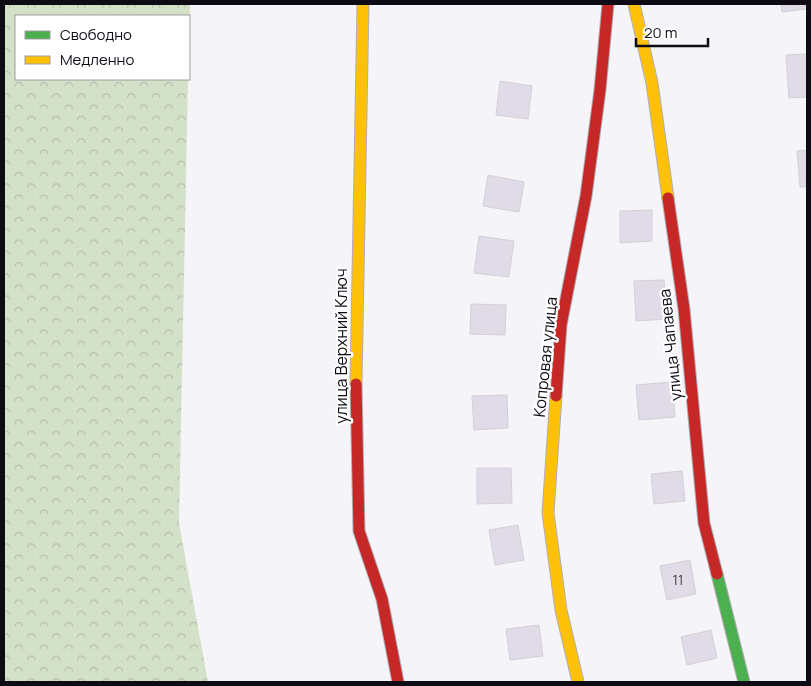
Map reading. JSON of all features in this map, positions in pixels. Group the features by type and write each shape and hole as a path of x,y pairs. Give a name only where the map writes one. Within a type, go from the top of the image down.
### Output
{"street":[{"name":"улица Верхний Ключ","path":"363,4 356,391 359,530 382,599 398,682"},
{"name":"Копровая улица","path":"578,682 561,610 548,513 561,324 586,196 600,90 608,4"},
{"name":"улица Чапаева","path":"634,4 652,83 684,308 704,523 744,682"}],"green space":[{"path":"4,4 190,4 190,15 15,15 15,80 188,80 179,523 208,682 4,682"}],"building":[{"path":"781,4 807,4 807,9 782,12"},
{"path":"807,54 807,97 789,98 786,55"},
{"path":"500,81 532,86 528,119 496,115"},
{"path":"807,150 807,187 800,187 797,151"},
{"path":"488,175 524,182 519,212 483,206"},
{"path":"652,210 652,241 620,243 620,211"},
{"path":"479,236 514,241 509,277 474,273"},
{"path":"664,280 666,319 636,321 634,281"},
{"path":"471,304 506,305 505,335 470,334"},
{"path":"672,382 675,417 639,420 636,385"},
{"path":"507,395 508,428 474,430 472,396"},
{"path":"477,468 511,468 512,503 477,504"},
{"path":"682,471 685,501 654,504 651,474"},
{"path":"518,525 524,560 495,565 489,530"},
{"path":"690,560 696,594 667,600 660,566"},
{"path":"539,625 543,656 510,660 506,629"},
{"path":"711,630 717,658 687,665 681,637"}],"traffic: fast":[{"path":"717,574 744,682"}],"traffic: slow":[{"path":"356,384 363,4"},
{"path":"634,4 652,83 668,198"},
{"path":"556,396 548,513 561,610 578,682"}],"traffic: jam":[{"path":"556,396 561,325 586,196 600,90 608,4"},
{"path":"668,198 684,309 704,523 717,574"},
{"path":"356,384 359,531 382,599 398,682"}]}
